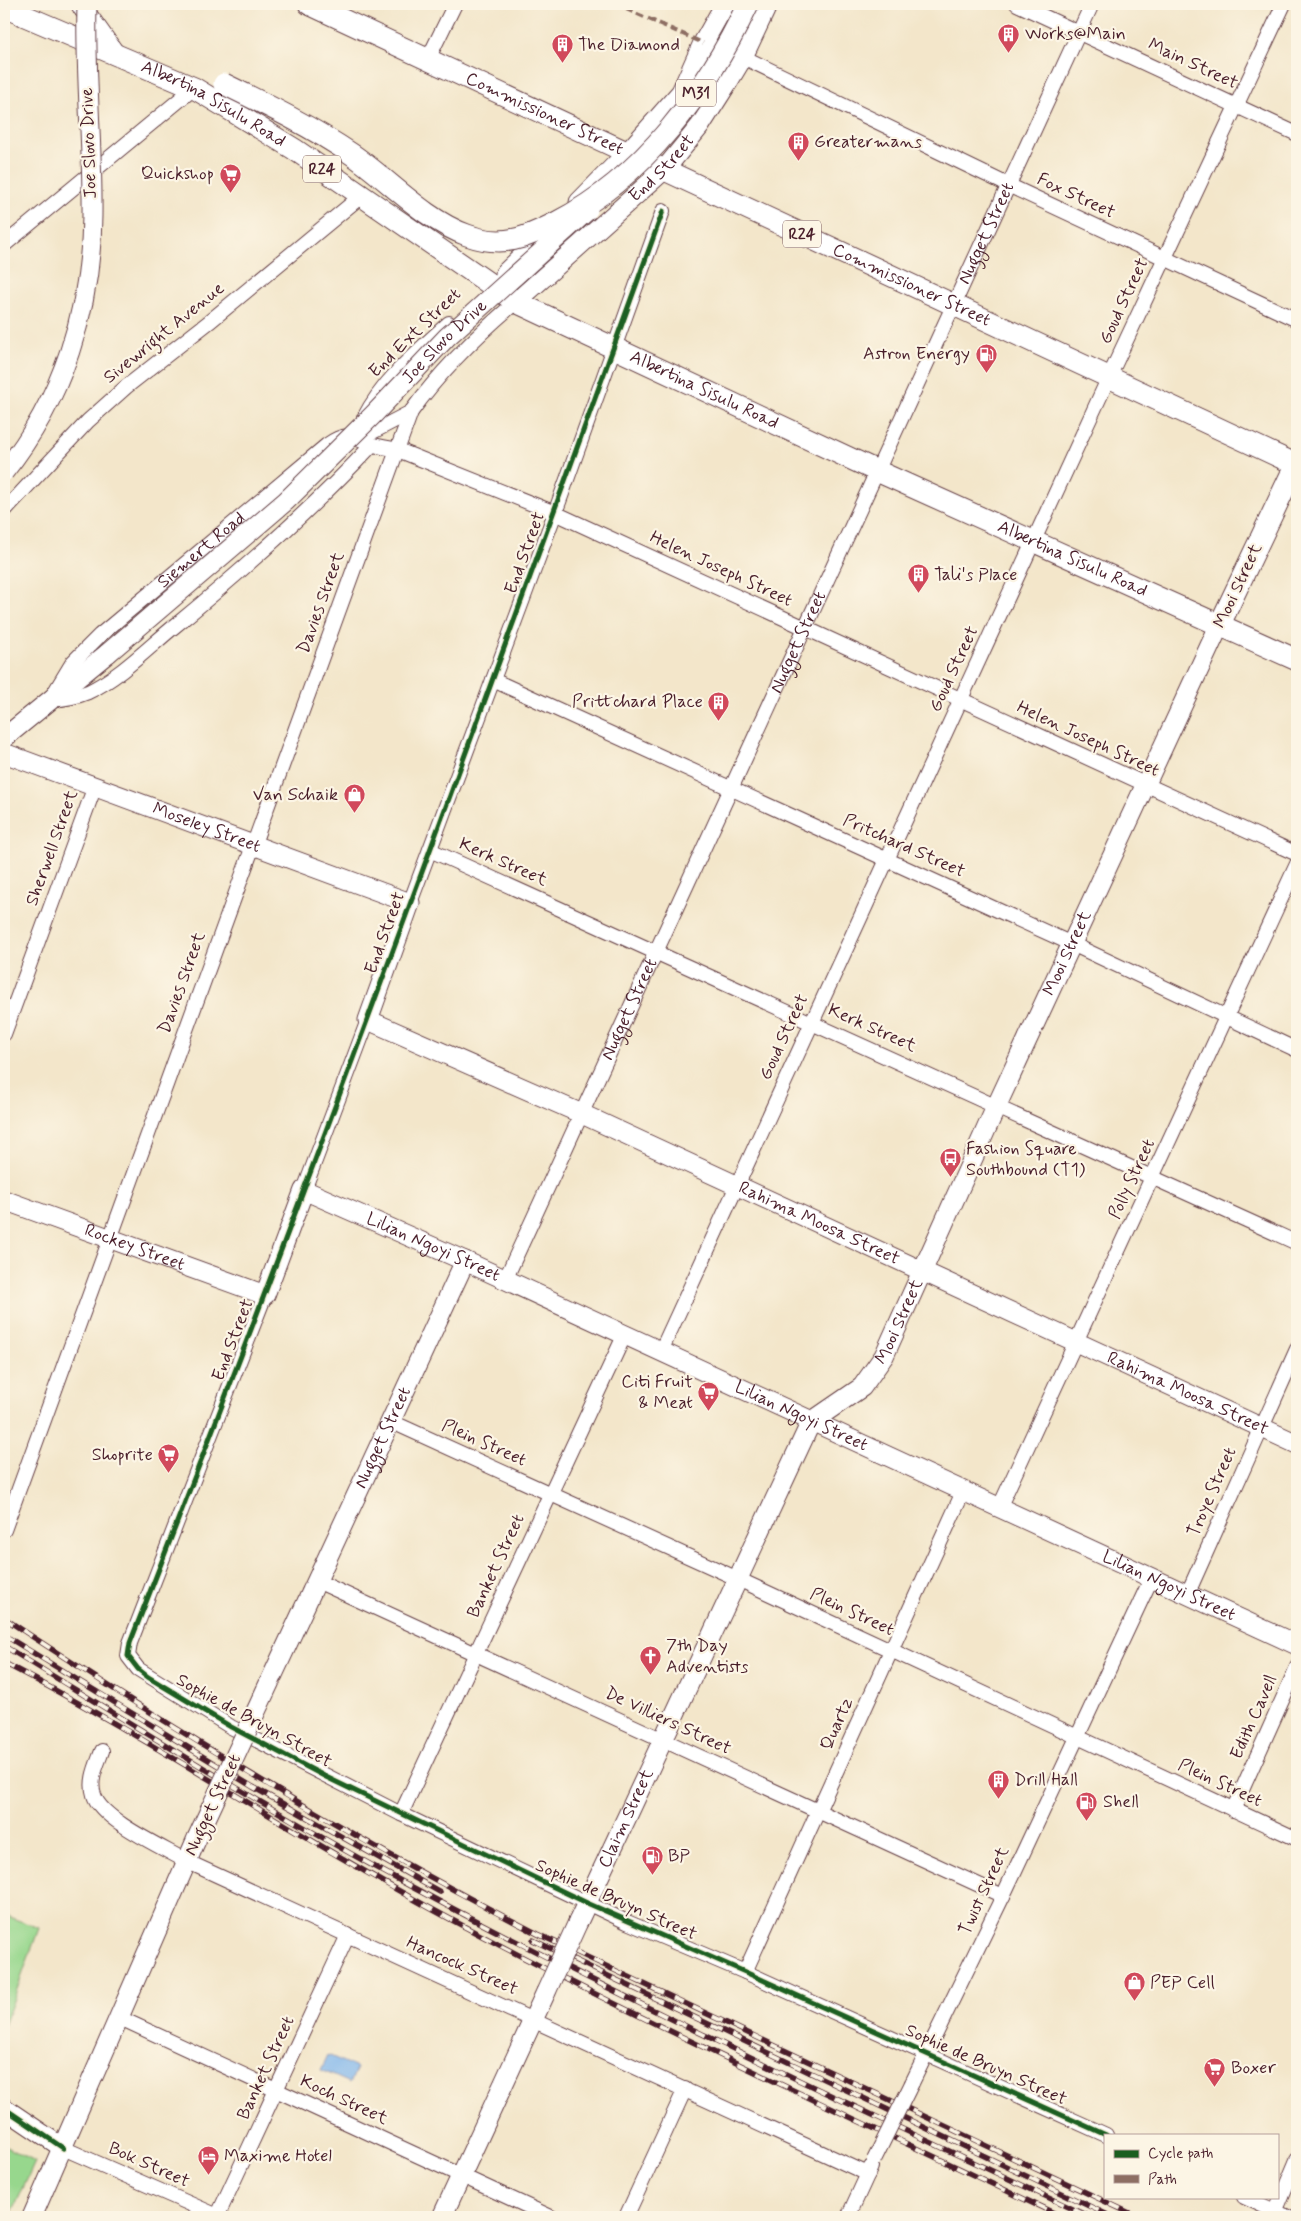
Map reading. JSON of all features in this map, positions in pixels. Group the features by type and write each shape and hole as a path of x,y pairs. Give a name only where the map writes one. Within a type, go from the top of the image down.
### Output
{"main road":[{"name":"Commissioner Street","path":"309,4 428,59 629,162 665,169 1297,464"},
{"name":"Joe Slovo Drive","path":"629,162 650,152 692,99 719,57 748,4"},
{"name":"Albertina Sisulu Road","path":"4,7 194,88 294,150 516,302 877,471 1297,660"},
{"path":"194,88 206,81 224,84 321,133 447,226 483,240 502,242 520,240 535,233 588,204 629,162"},
{"name":"Mooi Street","path":"1220,624 1297,464"}],"street":[{"path":"80,4 116,55"},
{"name":"Joe Slovo Drive","path":"4,472 39,423 57,387 78,327 86,289 92,215 86,46 87,4"},
{"path":"428,59 455,4"},
{"name":"End Street","path":"492,286 629,162 681,92 703,43 725,4"},
{"name":"End Street","path":"516,302 665,169 700,126 743,57 768,4"},
{"name":"Main Street","path":"1017,4 1297,134"},
{"name":"Nugget Street","path":"506,1280 1092,4"},
{"name":"Goud Street","path":"661,1351 1109,377 1284,4"},
{"name":"Fox Street","path":"703,43 743,57 1008,185 1297,320"},
{"path":"4,246 194,88"},
{"name":"Joe Slovo Drive","path":"108,653 286,501 374,414 447,337 629,162"},
{"name":"Sivewright Avenue","path":"4,511 88,421 126,387 209,322 360,197"},
{"name":"End Street","path":"131,1661 128,1656 130,1643 265,1295 368,1020 555,512 663,211"},
{"name":"End Ext Street","path":"362,440 372,402 390,380 411,358 492,286"},
{"name":"Joe Slovo Drive","path":"398,450 411,412 430,385 480,333 516,302"},
{"path":"51,700 72,698 90,691 120,671 242,570 314,505 362,440 411,412"},
{"name":"Siemert Road","path":"51,700 72,662 100,635 327,445 343,436 398,450"},
{"name":"Helen Joseph Street","path":"398,450 555,512 960,701 1297,854"},
{"name":"Davies Street","path":"4,1530 252,845 398,450"},
{"name":"Mooi Street","path":"812,1422 862,1387 884,1356 997,1105 1220,624"},
{"name":"Siemert Road","path":"4,738 108,653"},
{"name":"Pritchard Street","path":"493,680 1072,944 1297,1050"},
{"name":"Moseley Street","path":"4,753 410,903"},
{"name":"Sherwell Street","path":"4,1034 95,786"},
{"name":"Kerk Street","path":"430,850 812,1021 1297,1243"},
{"name":"Polly Street","path":"999,1508 1154,1177 1297,864"},
{"name":"Rahima Moosa Street","path":"368,1020 582,1114 1297,1444"},
{"name":"Lilian Ngoyi Street","path":"304,1190 625,1334 1150,1579 1297,1645"},
{"name":"Rockey Street","path":"4,1200 265,1295"},
{"name":"Nugget Street","path":"32,2217 120,2018 186,1861 465,1261"},
{"name":"Banket Street","path":"401,1814 625,1334"},
{"name":"Troye Street","path":"1187,1595 1297,1349"},
{"name":"Plein Street","path":"390,1421 891,1650 1297,1839"},
{"name":"Claim Street","path":"442,2217 812,1422"},
{"name":"Quartz","path":"745,1972 963,1492"},
{"name":"Twist Street","path":"848,2217 1003,1896 1150,1579"},
{"name":"De Villiers Street","path":"314,1586 476,1654 1003,1896"},
{"name":"Sophie de Bruyn Street","path":"131,1661 148,1677 231,1727 401,1814 587,1904 745,1972 1104,2134"},
{"name":"Edith Cavell","path":"1233,1810 1297,1667"},
{"name":"Hancock Street","path":"102,1751 92,1782 97,1803 123,1824 186,1861 868,2174"},
{"name":"Banket Street","path":"218,2217 348,1935"},
{"name":"Koch Street","path":"120,2018 551,2217"},
{"path":"626,2217 686,2089"},
{"path":"4,2108 63,2148"},
{"name":"Bok Street","path":"63,2148 218,2217"},
{"path":"1246,2198 1279,2215 1297,2160"}],"green space":[{"path":"4,1915 39,1928 4,2026"},
{"path":"4,2146 35,2162 10,2217 4,2217"}],"water":[{"path":"328,2055 357,2068 350,2083 321,2070"}],"railway":[{"path":"4,1618 266,1784 469,1898 538,1934 1138,2217"},
{"path":"4,1635 253,1787 440,1892"},
{"path":"4,1646 281,1814 463,1914 640,2004 1090,2217"},
{"path":"4,1663 117,1725 395,1889 527,1960 756,2072 1062,2217"},
{"path":"533,1940 1112,2217"}],"marked path":[{"path":"615,4 703,43"}],"cycle path":[{"path":"663,211 335,1108 130,1643 128,1656 138,1669 148,1677 231,1727 326,1777 587,1903 1104,2134"},
{"path":"4,2108 63,2148"}],"place":[{"name":"Works@Main","path":"1009,53"},
{"name":"The Diamond","path":"562,64"},
{"name":"Greatermans","path":"798,161"},
{"name":"Quickshop","path":"230,193"},
{"name":"Astron Energy","path":"986,373"},
{"name":"Tali's Place","path":"918,594"},
{"name":"Prittchard Place","path":"719,721"},
{"name":"Van Schaik","path":"354,814"},
{"name":"Fashion Square Southbound (T1)","path":"950,1178"},
{"name":"Citi Fruit & Meat","path":"709,1411"},
{"name":"Shoprite","path":"169,1474"},
{"name":"7th Day Adventists","path":"650,1675"},
{"name":"Drill Hall","path":"998,1799"},
{"name":"Shell","path":"1087,1821"},
{"name":"BP","path":"652,1875"},
{"name":"PEP Cell","path":"1134,2002"},
{"name":"Boxer","path":"1215,2087"},
{"name":"Maxime Hotel","path":"208,2175"}]}
